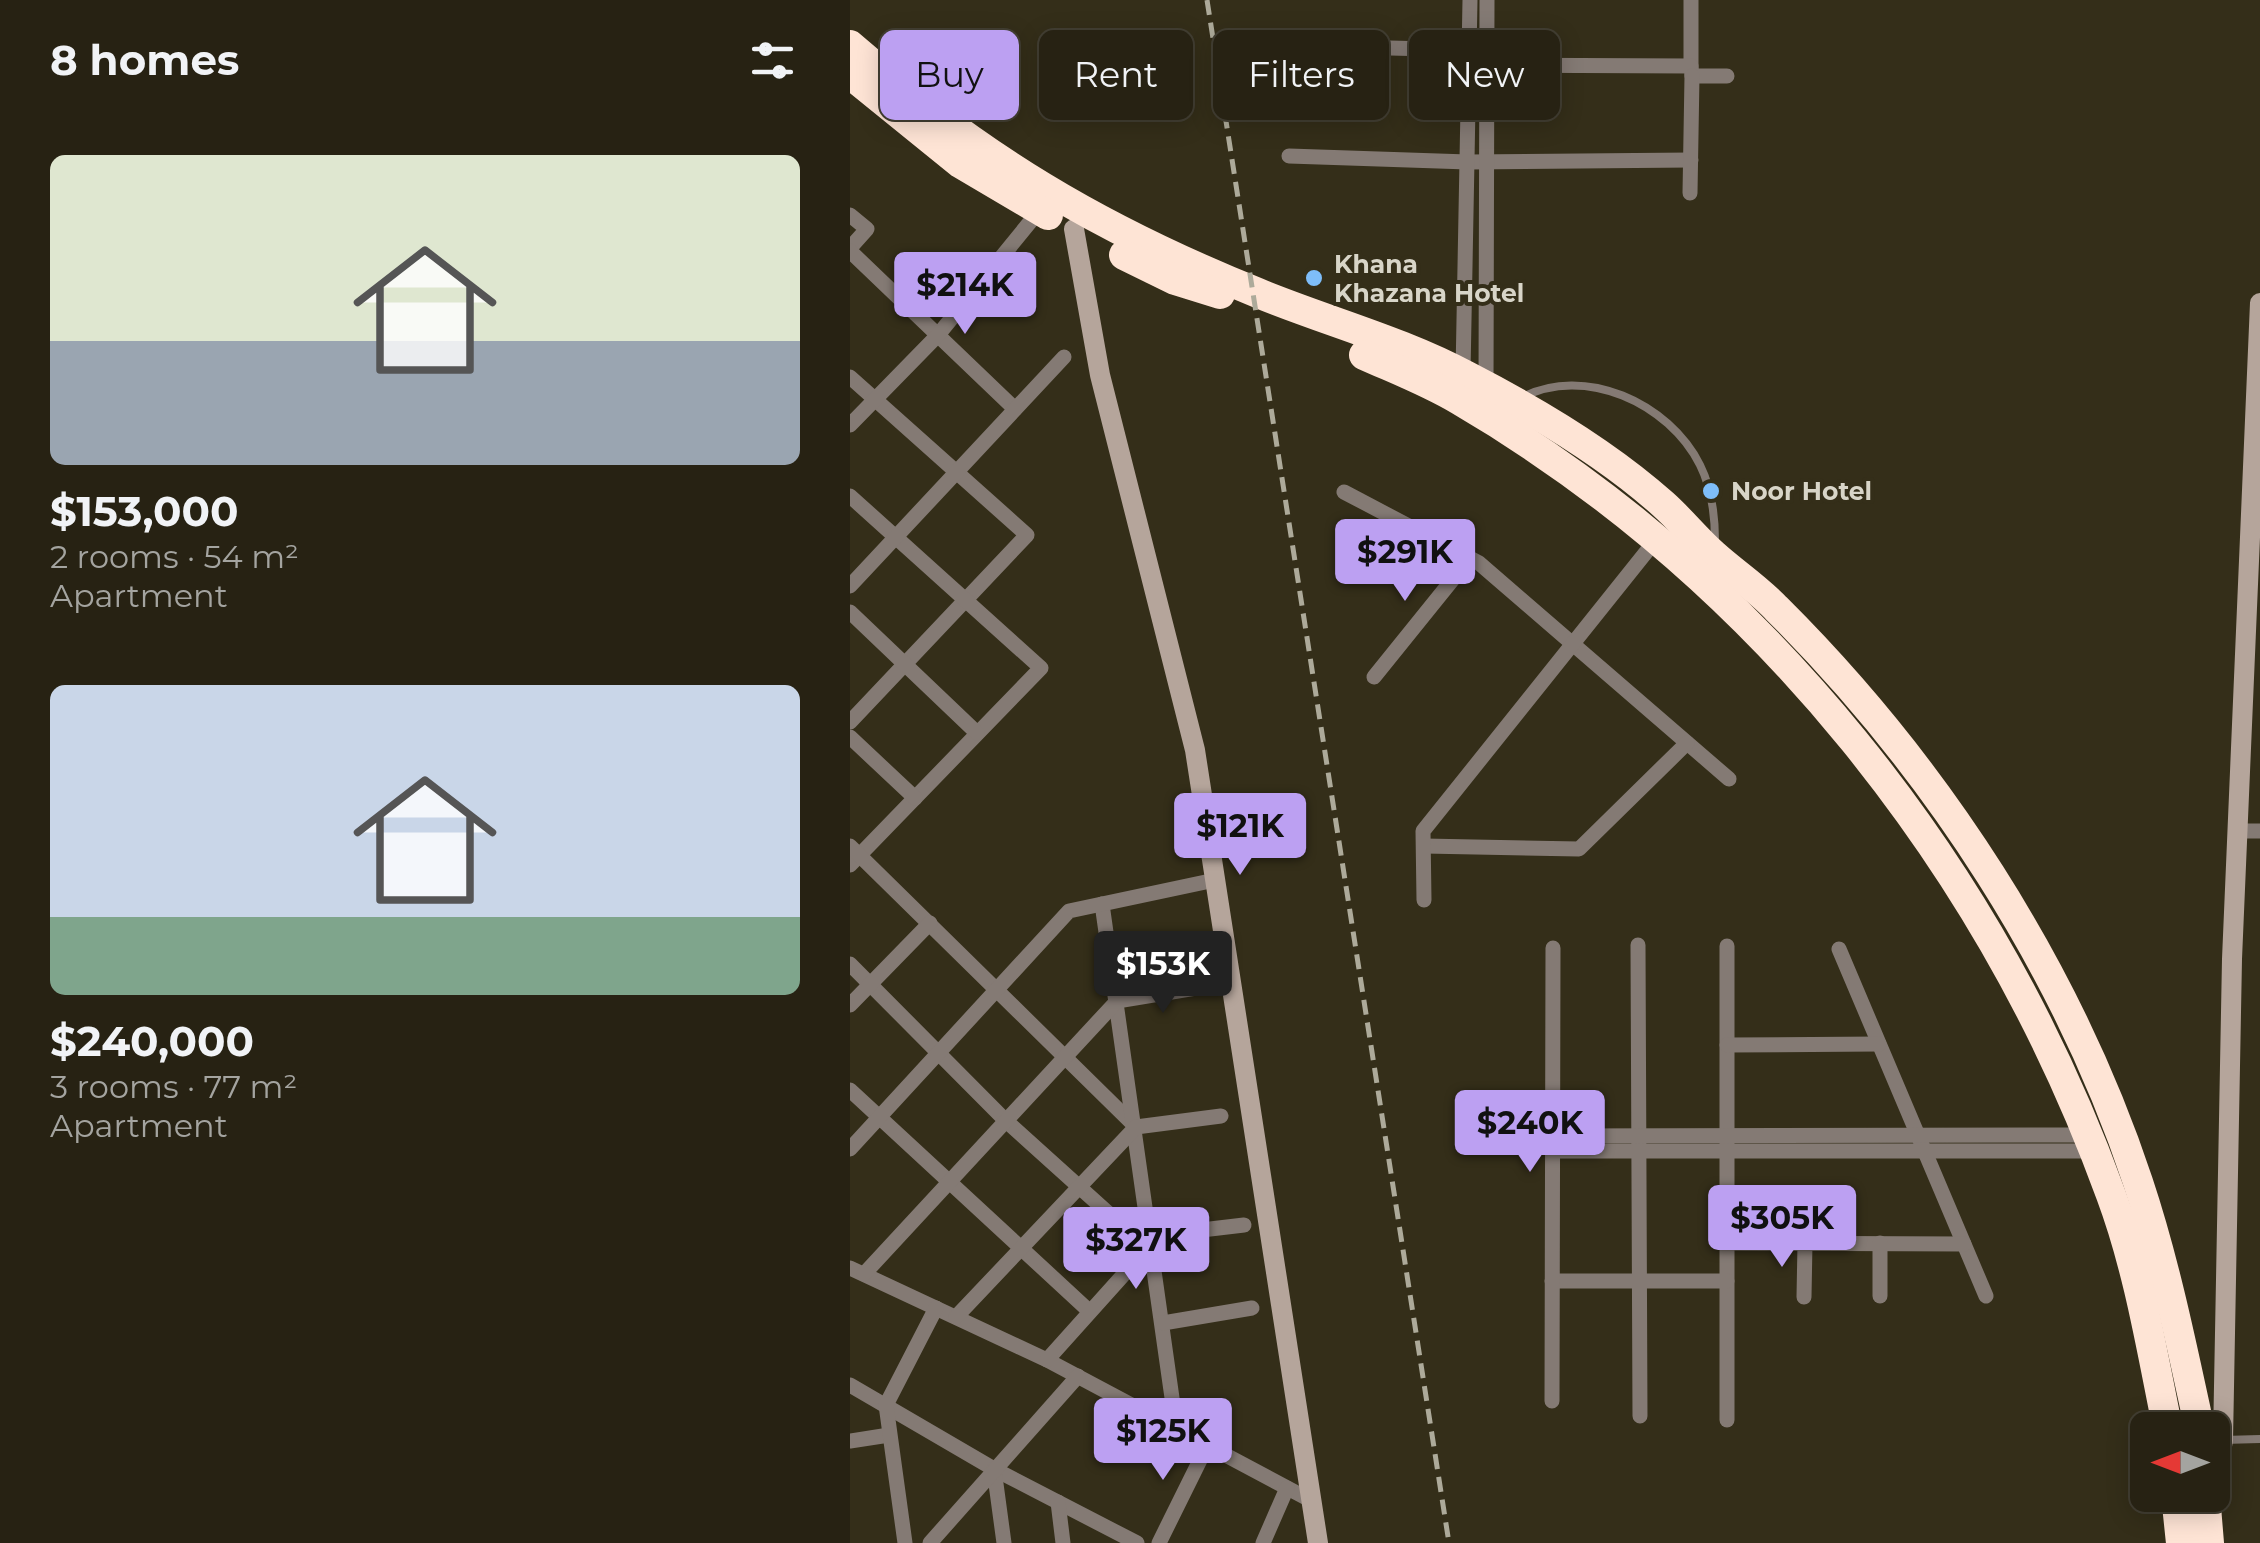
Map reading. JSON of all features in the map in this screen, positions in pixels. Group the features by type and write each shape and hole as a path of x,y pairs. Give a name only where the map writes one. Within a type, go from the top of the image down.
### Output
{"highway":[{"path":"850,46 973,146 1097,222 1253,292 1474,380 1553,425 1662,502 1715,556 1775,606 1865,708 1951,815 2028,937 2086,1056 2137,1179 2204,1412"},
{"path":"850,74 960,163 1040,211 1175,280 1255,304 1456,398 1560,463 1655,541 1772,648 1901,797 2007,961 2113,1200 2164,1412"},
{"path":"2184,1512 2195,1536"}],"street":[{"path":"1470,0 1470,30"},
{"path":"1487,0 1487,30"},
{"path":"1690,193 1691,0"},
{"path":"1560,67 1692,71 1727,76"},
{"path":"1469,120 1474,380"},
{"path":"1474,380 1486,120"},
{"path":"1289,156 1468,162 1690,160"},
{"path":"850,425 938,335 1040,211"},
{"path":"850,214 867,228 850,249 1015,409"},
{"path":"1074,229 1100,375 1195,750 1318,1543"},
{"path":"2212,1412 2236,831 2253,581 2260,303"},
{"path":"850,586 1064,357"},
{"path":"850,377 1027,536 850,722"},
{"path":"1344,492 1470,558 1728,779"},
{"path":"850,496 1041,668 853,856 998,988 1136,1127"},
{"path":"1424,900 1423,830 1655,541"},
{"path":"1374,677 1470,558"},
{"path":"850,612 978,733"},
{"path":"850,737 915,798"},
{"path":"1424,846 1578,849 1687,743"},
{"path":"2236,831 2260,831"},
{"path":"850,1149 1069,911 1216,880"},
{"path":"1102,904 1176,1426"},
{"path":"850,1006 930,923"},
{"path":"1638,945 1640,1416"},
{"path":"1727,946 1728,1420"},
{"path":"1552,1401 1553,948"},
{"path":"1839,949 1986,1296"},
{"path":"850,964 1005,1120 1078,1186 1150,1242"},
{"path":"1202,987 1117,1001 949,1182 857,1271 1078,1376 1312,1502"},
{"path":"1727,1045 1879,1044"},
{"path":"850,1090 1088,1310"},
{"path":"956,1317 1136,1127 1221,1116"},
{"path":"1553,1144 2091,1143"},
{"path":"1046,1360 1150,1242 1244,1225"},
{"path":"1727,1243 1964,1244"},
{"path":"1804,1298 1805,1243"},
{"path":"1880,1243 1880,1296"},
{"path":"1552,1281 1727,1281"},
{"path":"905,1543 886,1405 936,1308"},
{"path":"1163,1324 1252,1308"},
{"path":"930,1543 1078,1376"},
{"path":"850,1385 994,1469 1136,1543"},
{"path":"850,1441 889,1435"},
{"path":"1159,1543 1208,1444"},
{"path":"994,1469 1004,1543"},
{"path":"1263,1543 1287,1488"},
{"path":"1058,1502 1063,1543"}],"lane":[{"path":"1513,403 1543,387 1590,386 1634,400 1672,426 1700,464 1715,509 1715,556"},
{"path":"2230,1437 2260,1439"}],"railway":[{"path":"1207,0 1449,1543"}],"place":[{"name":"Khana Khazana Hotel","path":"1314,278"},
{"name":"Noor Hotel","path":"1711,491"}]}
